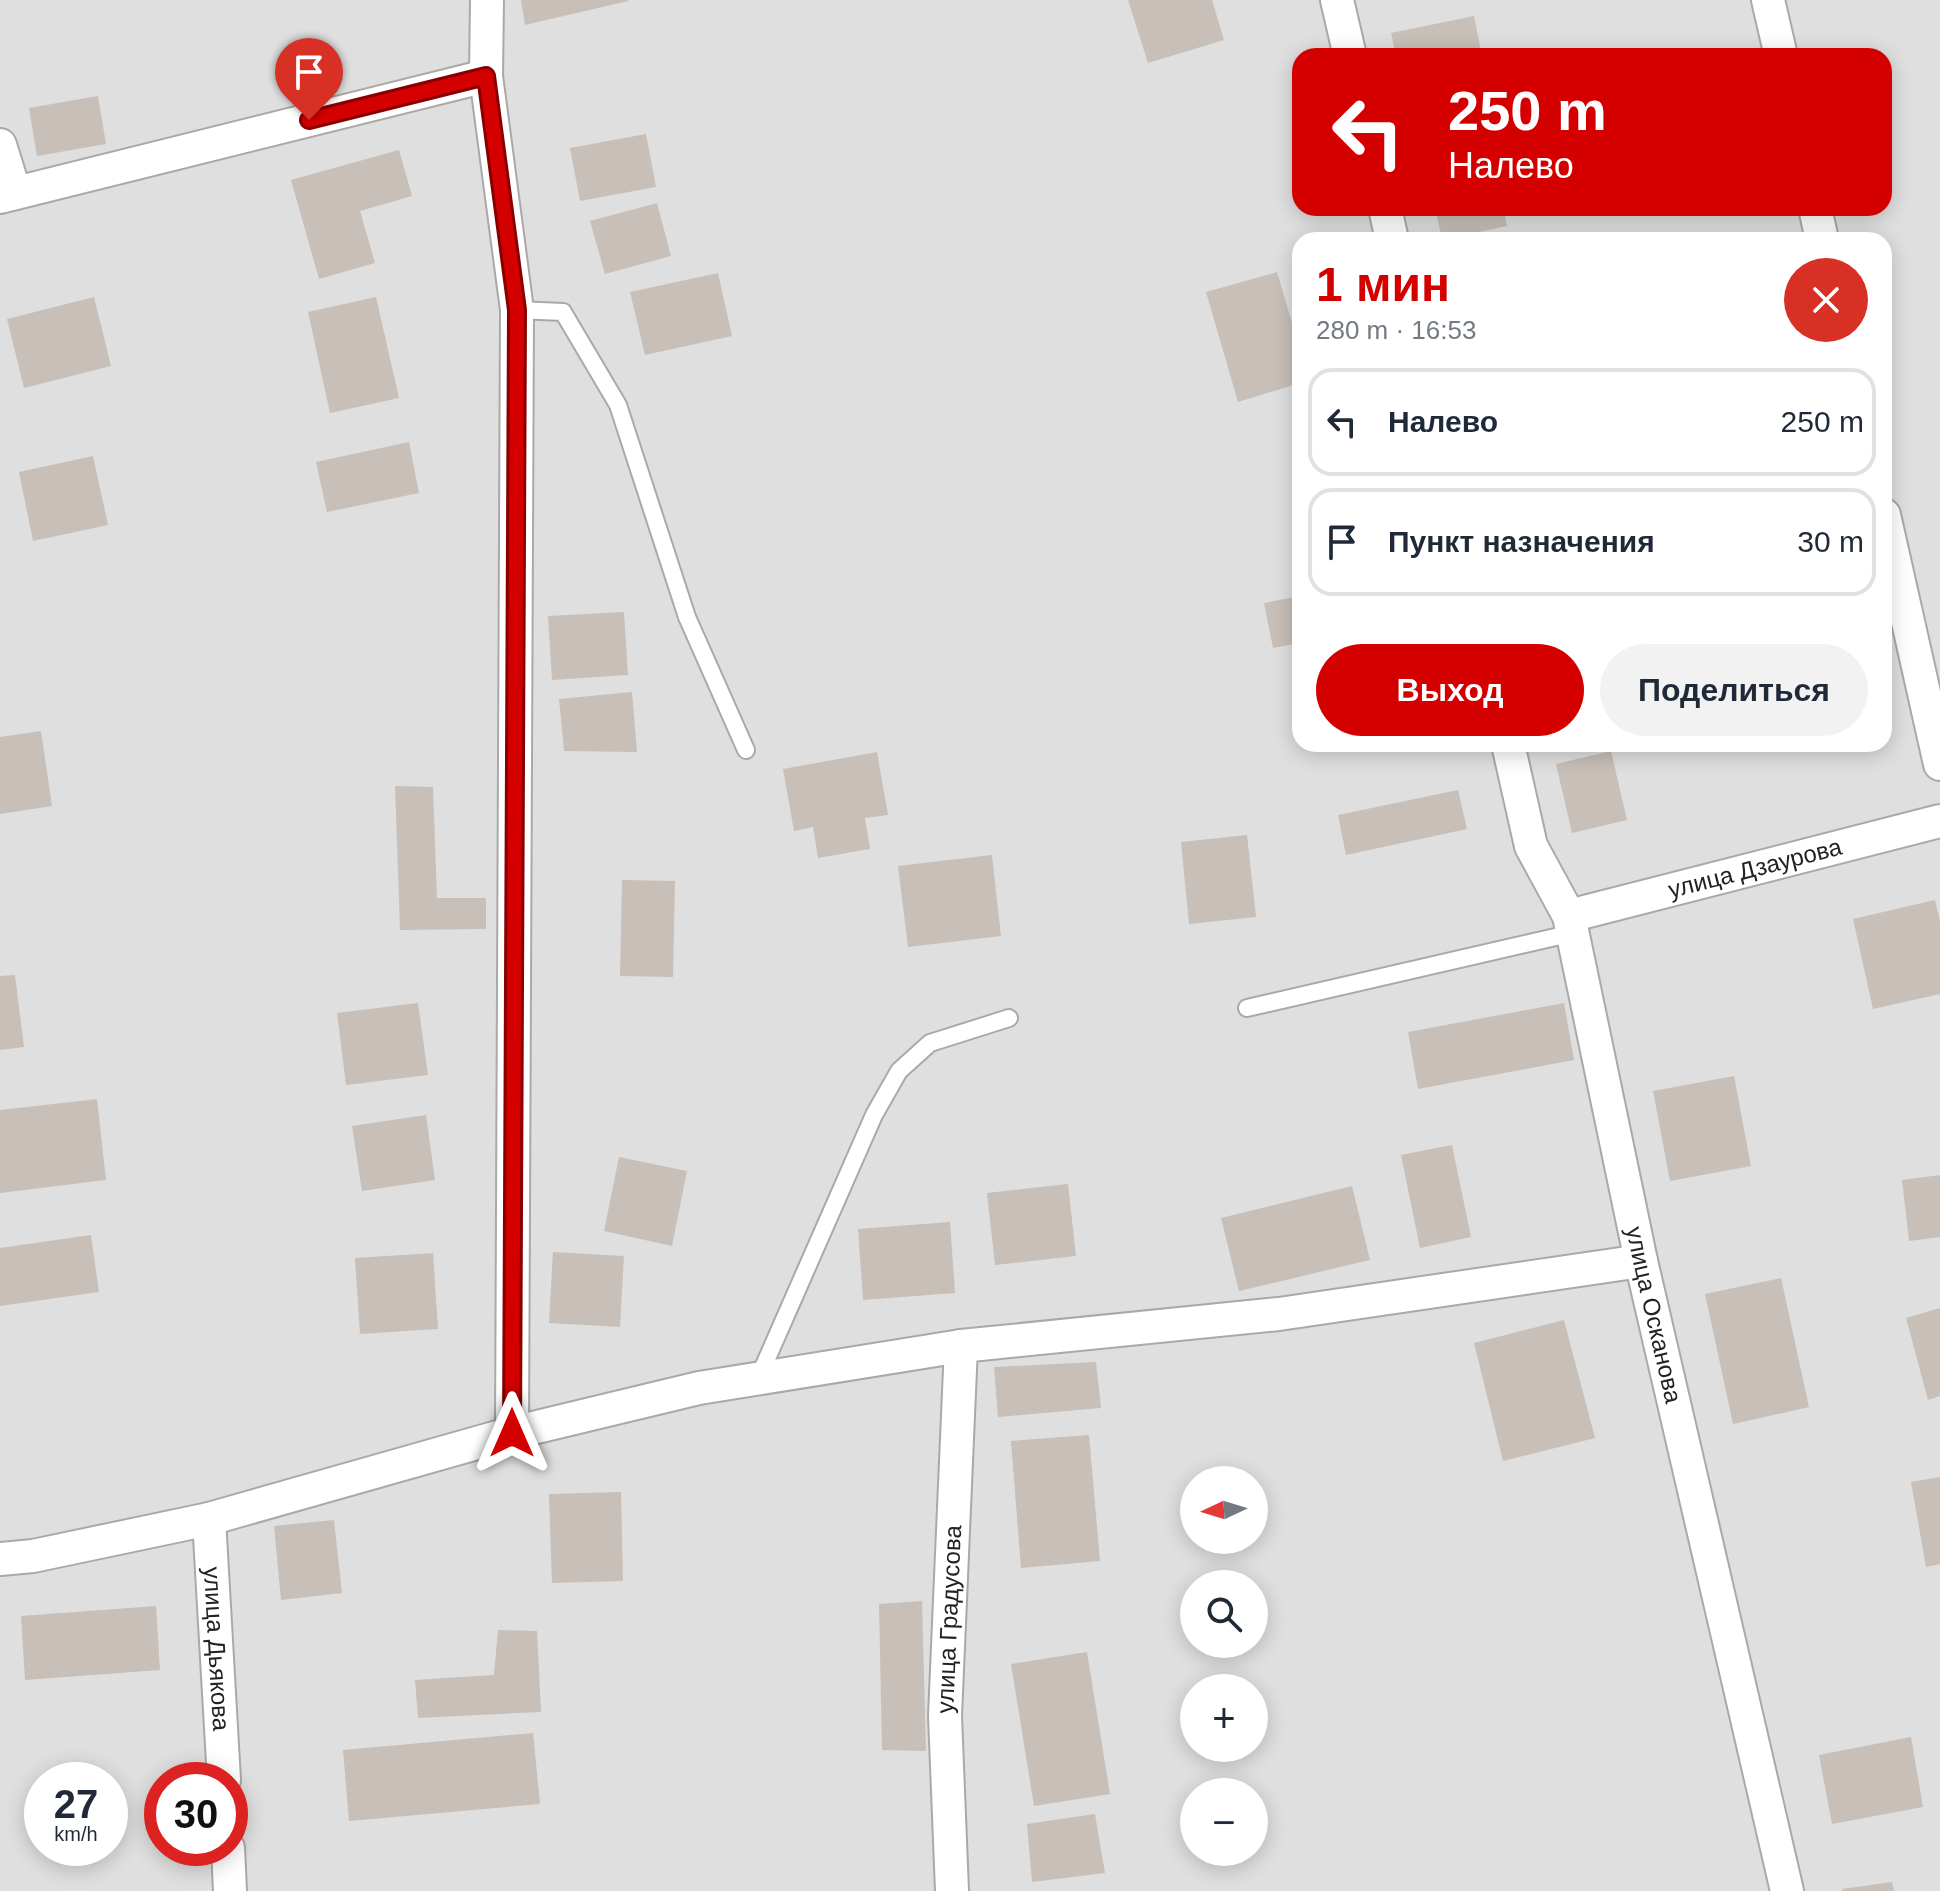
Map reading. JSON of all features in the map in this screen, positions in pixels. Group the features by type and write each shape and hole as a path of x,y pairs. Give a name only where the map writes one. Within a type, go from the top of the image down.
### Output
{"street":[{"path":"487,0 486,76 517,310 512,1433"},
{"path":"1337,0 1348,48"},
{"path":"1768,0 1779,48"},
{"path":"0,145 8,195 486,76"},
{"path":"1892,551 1940,764"},
{"name":"улица Осканова","path":"1510,752 1531,846 1571,924 1641,1261 1787,1891"},
{"name":"улица Дзаурова","path":"1571,924 1940,821"},
{"path":"0,1559 33,1556 209,1519 512,1433 699,1388 961,1346 1279,1314 1641,1261"},
{"name":"улица Градусова","path":"952,1891 945,1716 961,1346"},
{"name":"улица Дьякова","path":"209,1519 223,1762"},
{"path":"229,1866 230,1891"}],"lane":[{"path":"517,310 563,312 618,405 687,617 746,750"},
{"path":"1247,1008 1571,924"},
{"path":"758,1379 874,1115 899,1071 930,1043 1009,1018"}],"shaded area":[{"path":"0,0 1940,0 1940,1891 0,1891"}],"building":[{"path":"521,0 628,0 628,1 525,25"},
{"path":"1128,0 1212,0 1224,40 1148,63"},
{"path":"1474,16 1480,48 1394,48 1391,33"},
{"path":"98,96 106,144 37,156 29,108"},
{"path":"646,134 656,187 580,201 570,148"},
{"path":"399,150 412,196 360,211 375,263 319,279 291,180"},
{"path":"657,203 671,256 605,274 590,221"},
{"path":"1437,216 1505,216 1507,226 1479,232 1440,232"},
{"path":"1277,272 1292,323 1292,385 1238,402 1206,292"},
{"path":"718,273 732,336 645,355 630,292"},
{"path":"94,297 111,366 24,388 7,319"},
{"path":"376,297 399,398 330,413 308,312"},
{"path":"409,442 419,493 327,512 316,462"},
{"path":"93,456 108,525 33,541 19,472"},
{"path":"1292,598 1292,644 1273,648 1264,603"},
{"path":"624,612 628,675 552,680 548,616"},
{"path":"632,692 637,752 564,751 559,699"},
{"path":"41,731 52,806 0,814 0,737"},
{"path":"877,752 888,815 865,818 870,849 818,858 813,827 794,831 783,769"},
{"path":"1611,752 1627,820 1572,833 1556,764"},
{"path":"395,786 433,787 437,898 486,898 486,929 400,930"},
{"path":"1458,790 1467,829 1346,855 1338,815"},
{"path":"1247,835 1256,917 1189,924 1181,842"},
{"path":"992,855 1001,936 908,947 898,866"},
{"path":"622,880 675,881 673,977 620,976"},
{"path":"1935,900 1940,921 1940,994 1873,1009 1853,919"},
{"path":"15,975 24,1047 0,1050 0,976"},
{"path":"418,1003 428,1075 346,1085 337,1013"},
{"path":"1564,1003 1574,1060 1418,1089 1408,1032"},
{"path":"1734,1076 1751,1166 1670,1181 1653,1091"},
{"path":"97,1099 106,1180 0,1193 0,1110"},
{"path":"426,1115 435,1180 362,1191 352,1126"},
{"path":"1452,1145 1471,1237 1420,1248 1401,1155"},
{"path":"619,1157 687,1171 672,1246 604,1231"},
{"path":"1940,1175 1940,1237 1909,1241 1902,1180"},
{"path":"1068,1184 1076,1256 995,1265 987,1193"},
{"path":"1352,1186 1370,1260 1239,1291 1221,1218"},
{"path":"950,1222 955,1293 863,1300 858,1229"},
{"path":"91,1235 99,1292 0,1306 0,1248"},
{"path":"553,1252 624,1256 620,1327 549,1323"},
{"path":"433,1253 438,1329 360,1334 355,1258"},
{"path":"1781,1278 1809,1407 1733,1424 1705,1294"},
{"path":"1940,1308 1940,1396 1928,1400 1906,1318"},
{"path":"1564,1320 1595,1438 1503,1461 1474,1343"},
{"path":"1096,1362 1101,1408 998,1417 994,1367"},
{"path":"1089,1435 1100,1561 1021,1568 1011,1441"},
{"path":"1940,1477 1940,1564 1926,1567 1911,1482"},
{"path":"621,1492 623,1581 552,1583 549,1494"},
{"path":"334,1520 342,1593 281,1600 274,1526"},
{"path":"922,1601 926,1751 882,1750 879,1604"},
{"path":"156,1606 160,1670 25,1680 21,1616"},
{"path":"498,1630 537,1631 541,1712 418,1718 415,1680 494,1675"},
{"path":"1087,1652 1110,1794 1034,1806 1011,1664"},
{"path":"533,1733 540,1804 349,1821 343,1750"},
{"path":"1911,1737 1923,1807 1832,1824 1819,1755"},
{"path":"1095,1814 1105,1873 1032,1882 1027,1824"},
{"path":"1892,1882 1894,1891 1842,1891 1842,1889"}],"route":[{"path":"309,120 486,76 517,310 512,1433"}]}
